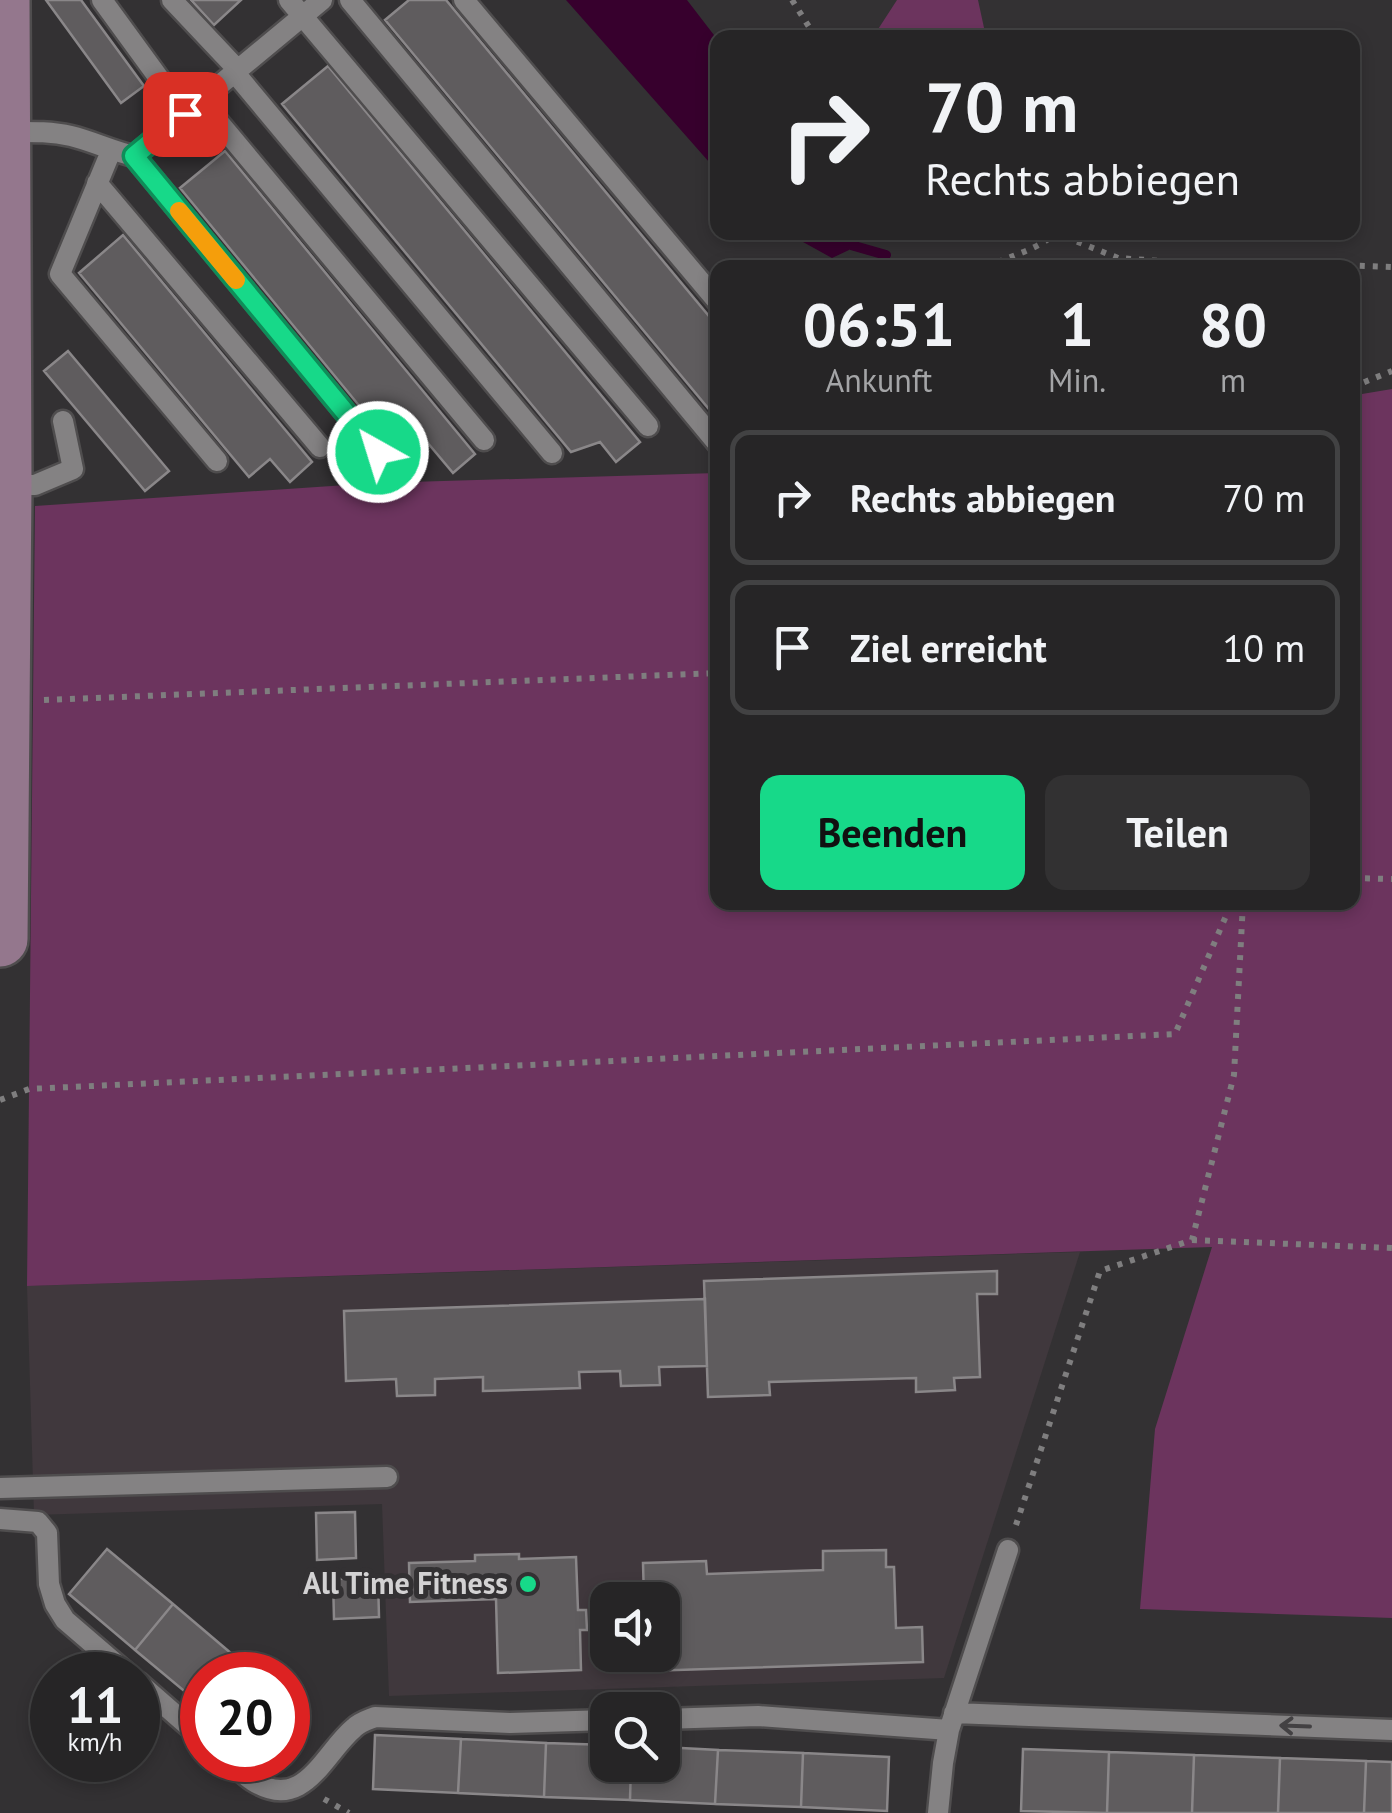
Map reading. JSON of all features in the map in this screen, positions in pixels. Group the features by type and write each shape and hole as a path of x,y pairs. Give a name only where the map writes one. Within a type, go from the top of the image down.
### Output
{"street":[{"path":"0,939 4,485 2,0"}],"lane":[{"path":"102,0 484,440"},
{"path":"172,0 236,71 552,453"},
{"path":"134,156 236,71 297,8 322,0"},
{"path":"350,0 710,434"},
{"path":"464,0 710,292"},
{"path":"297,8 648,426"},
{"path":"4,132 74,137 134,156 378,452"},
{"path":"111,151 60,274 217,461"},
{"path":"98,184 320,447"},
{"path":"4,485 35,485 73,470 63,421"},
{"path":"0,1488 387,1477"},
{"path":"0,1519 38,1522 47,1533 49,1584 55,1604 65,1620 102,1652"},
{"path":"938,1813 952,1721 1008,1550"},
{"path":"160,1701 180,1719"},
{"path":"680,1718 758,1716 1392,1730"},
{"path":"310,1778 345,1736 358,1724 376,1717 510,1723 590,1721"},
{"path":"254,1782 272,1790 288,1791 306,1782"}],"path":[{"path":"792,0 811,30"},
{"path":"1000,260 1024,253 1047,240"},
{"path":"1072,240 1118,258 1146,260"},
{"path":"1360,266 1392,267"},
{"path":"1360,384 1392,371"},
{"path":"2,712 24,701 710,673"},
{"path":"1360,878 1392,880"},
{"path":"0,1100 29,1088 1175,1034 1229,910"},
{"path":"1192,1240 1234,1075 1242,910"},
{"path":"1008,1550 1100,1271 1192,1240 1392,1248"}],"shaded area":[{"path":"566,0 687,0 710,30 710,163"},
{"path":"897,0 978,0 984,30 878,30"},
{"path":"796,240 849,240 849,250 832,258"},
{"path":"1392,389 1392,1618 1140,1609 1155,1429 1212,1247 27,1286 35,506 376,483 710,473 710,910 1360,910 1360,394"},
{"path":"1080,1252 944,1678 389,1696 382,1504 34,1515 27,1286"}],"building":[{"path":"46,0 81,0 144,86 121,103"},
{"path":"191,0 241,0 214,25"},
{"path":"409,0 446,0 710,317 710,410 385,20"},
{"path":"328,66 640,442 616,462 600,442 571,452 282,104"},
{"path":"225,151 475,454 453,473 416,429 394,448 180,188"},
{"path":"123,235 312,462 290,482 270,459 249,477 79,273"},
{"path":"68,351 169,471 145,491 44,371"},
{"path":"997,1271 997,1294 977,1294 980,1377 954,1378 955,1390 916,1392 916,1378 769,1382 770,1395 708,1397 704,1281"},
{"path":"705,1299 707,1366 659,1367 660,1385 621,1386 620,1371 579,1372 580,1388 483,1391 483,1377 435,1379 435,1395 397,1396 396,1379 346,1381 344,1311"},
{"path":"355,1512 356,1558 317,1560 316,1513"},
{"path":"107,1549 173,1604 135,1650 69,1594"},
{"path":"886,1550 886,1567 894,1567 896,1628 922,1627 923,1662 680,1670 680,1582 644,1582 643,1563 706,1561 707,1574 823,1570 823,1551"},
{"path":"519,1554 519,1559 576,1557 578,1610 586,1610 587,1630 580,1630 581,1670 498,1673 496,1599 410,1602 409,1563 475,1561 475,1555"},
{"path":"378,1578 379,1617 334,1619 333,1579"},
{"path":"173,1604 230,1652 180,1652 180,1688 160,1671 160,1652 135,1650"},
{"path":"375,1735 461,1739 458,1793 373,1789"},
{"path":"461,1739 546,1743 544,1797 458,1793"},
{"path":"546,1743 590,1744 590,1782 631,1782 630,1800 544,1797"},
{"path":"680,1748 718,1750 715,1804 630,1800 631,1782 680,1782"},
{"path":"1023,1749 1109,1752 1107,1813 1021,1811"},
{"path":"718,1750 803,1753 801,1807 715,1804"},
{"path":"1109,1752 1194,1755 1192,1813 1107,1813"},
{"path":"803,1753 889,1757 887,1811 801,1807"},
{"path":"1194,1755 1280,1758 1278,1813 1192,1813"},
{"path":"1280,1758 1366,1761 1364,1813 1278,1813"},
{"path":"1366,1761 1392,1762 1392,1813 1364,1813"}],"waterway":[{"path":"847,240 851,245 886,255"}],"slow traffic":[{"path":"179,211 236,280"}],"place":[{"name":"All Time Fitness","path":"528,1584"}],"route":[{"path":"185,114 134,156 378,452"}]}
